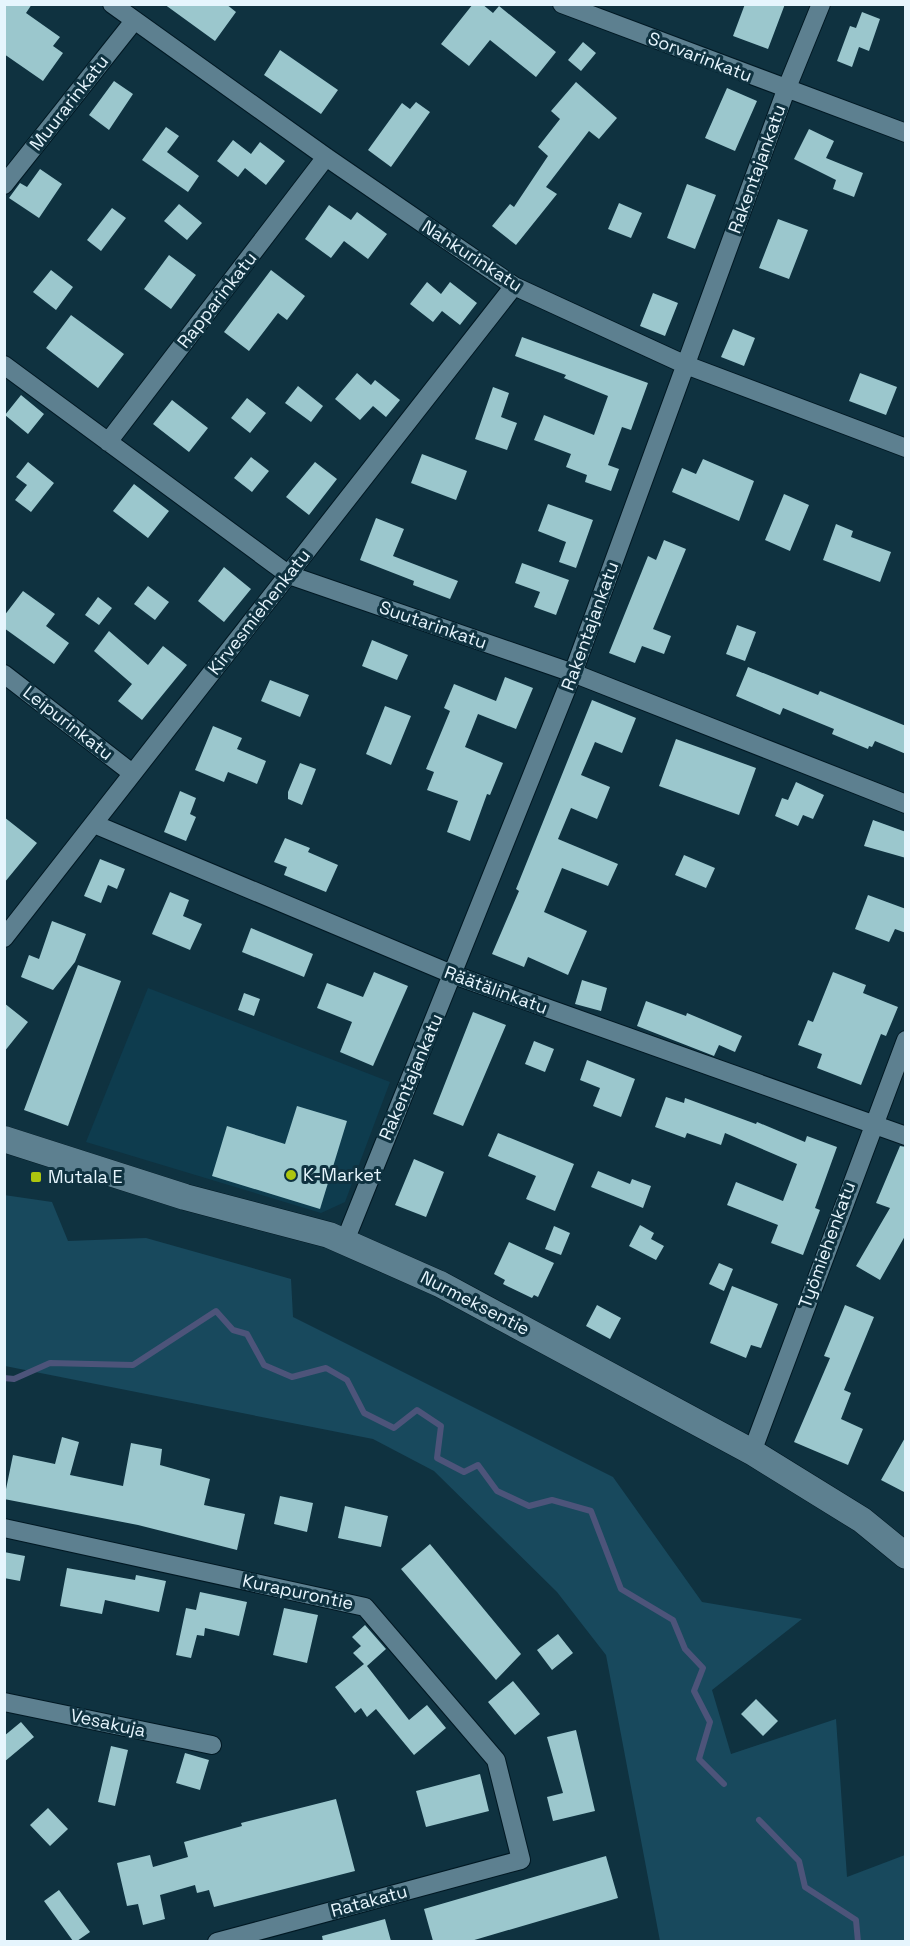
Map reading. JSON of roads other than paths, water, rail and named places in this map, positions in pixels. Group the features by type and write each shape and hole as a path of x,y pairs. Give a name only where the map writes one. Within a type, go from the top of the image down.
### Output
{"street":[{"name":"Nahkurinkatu","path":"112,4 326,157 514,286 686,364 906,448"},
{"name":"Sorvarinkatu","path":"562,4 786,90 906,133"},
{"name":"Rakentajankatu","path":"345,1241 357,1205 454,975 573,673 786,90 821,4"},
{"name":"Muurarinkatu","path":"4,184 134,21"},
{"name":"Rapparinkatu","path":"108,442 326,157"},
{"name":"Kirvesmiehenkatu","path":"4,938 514,286"},
{"name":"Suutarinkatu","path":"4,365 289,575 573,673 906,804"},
{"name":"Leipurinkatu","path":"4,674 132,773"},
{"name":"Räätälinkatu","path":"94,824 454,975 906,1136"},
{"name":"Työmiehenkatu","path":"752,1452 873,1123 906,1040"},
{"name":"Nurmeksentie","path":"4,1138 185,1197 345,1241 440,1284 752,1452 862,1520 906,1556"},
{"name":"Kurapurontie","path":"4,1528 365,1607 496,1760 521,1860"},
{"name":"Vesakuja","path":"4,1702 212,1745"},
{"name":"Ratakatu","path":"217,1941 521,1860"}],"waterway":[{"path":"4,1378 14,1379 50,1363 133,1365 216,1311 233,1330 247,1334 264,1365 292,1377 326,1368 347,1380 364,1413 394,1428 417,1410 441,1426 437,1458 464,1472 478,1465 497,1491 529,1506 552,1500 591,1511 621,1589 673,1620 685,1649 703,1668 694,1691 710,1722 699,1759 724,1784"},
{"path":"759,1820 799,1861 805,1887 856,1920 858,1942"}],"place":[{"name":"K-Market","path":"291,1175"},
{"name":"Mutala E","path":"36,1177"}]}
